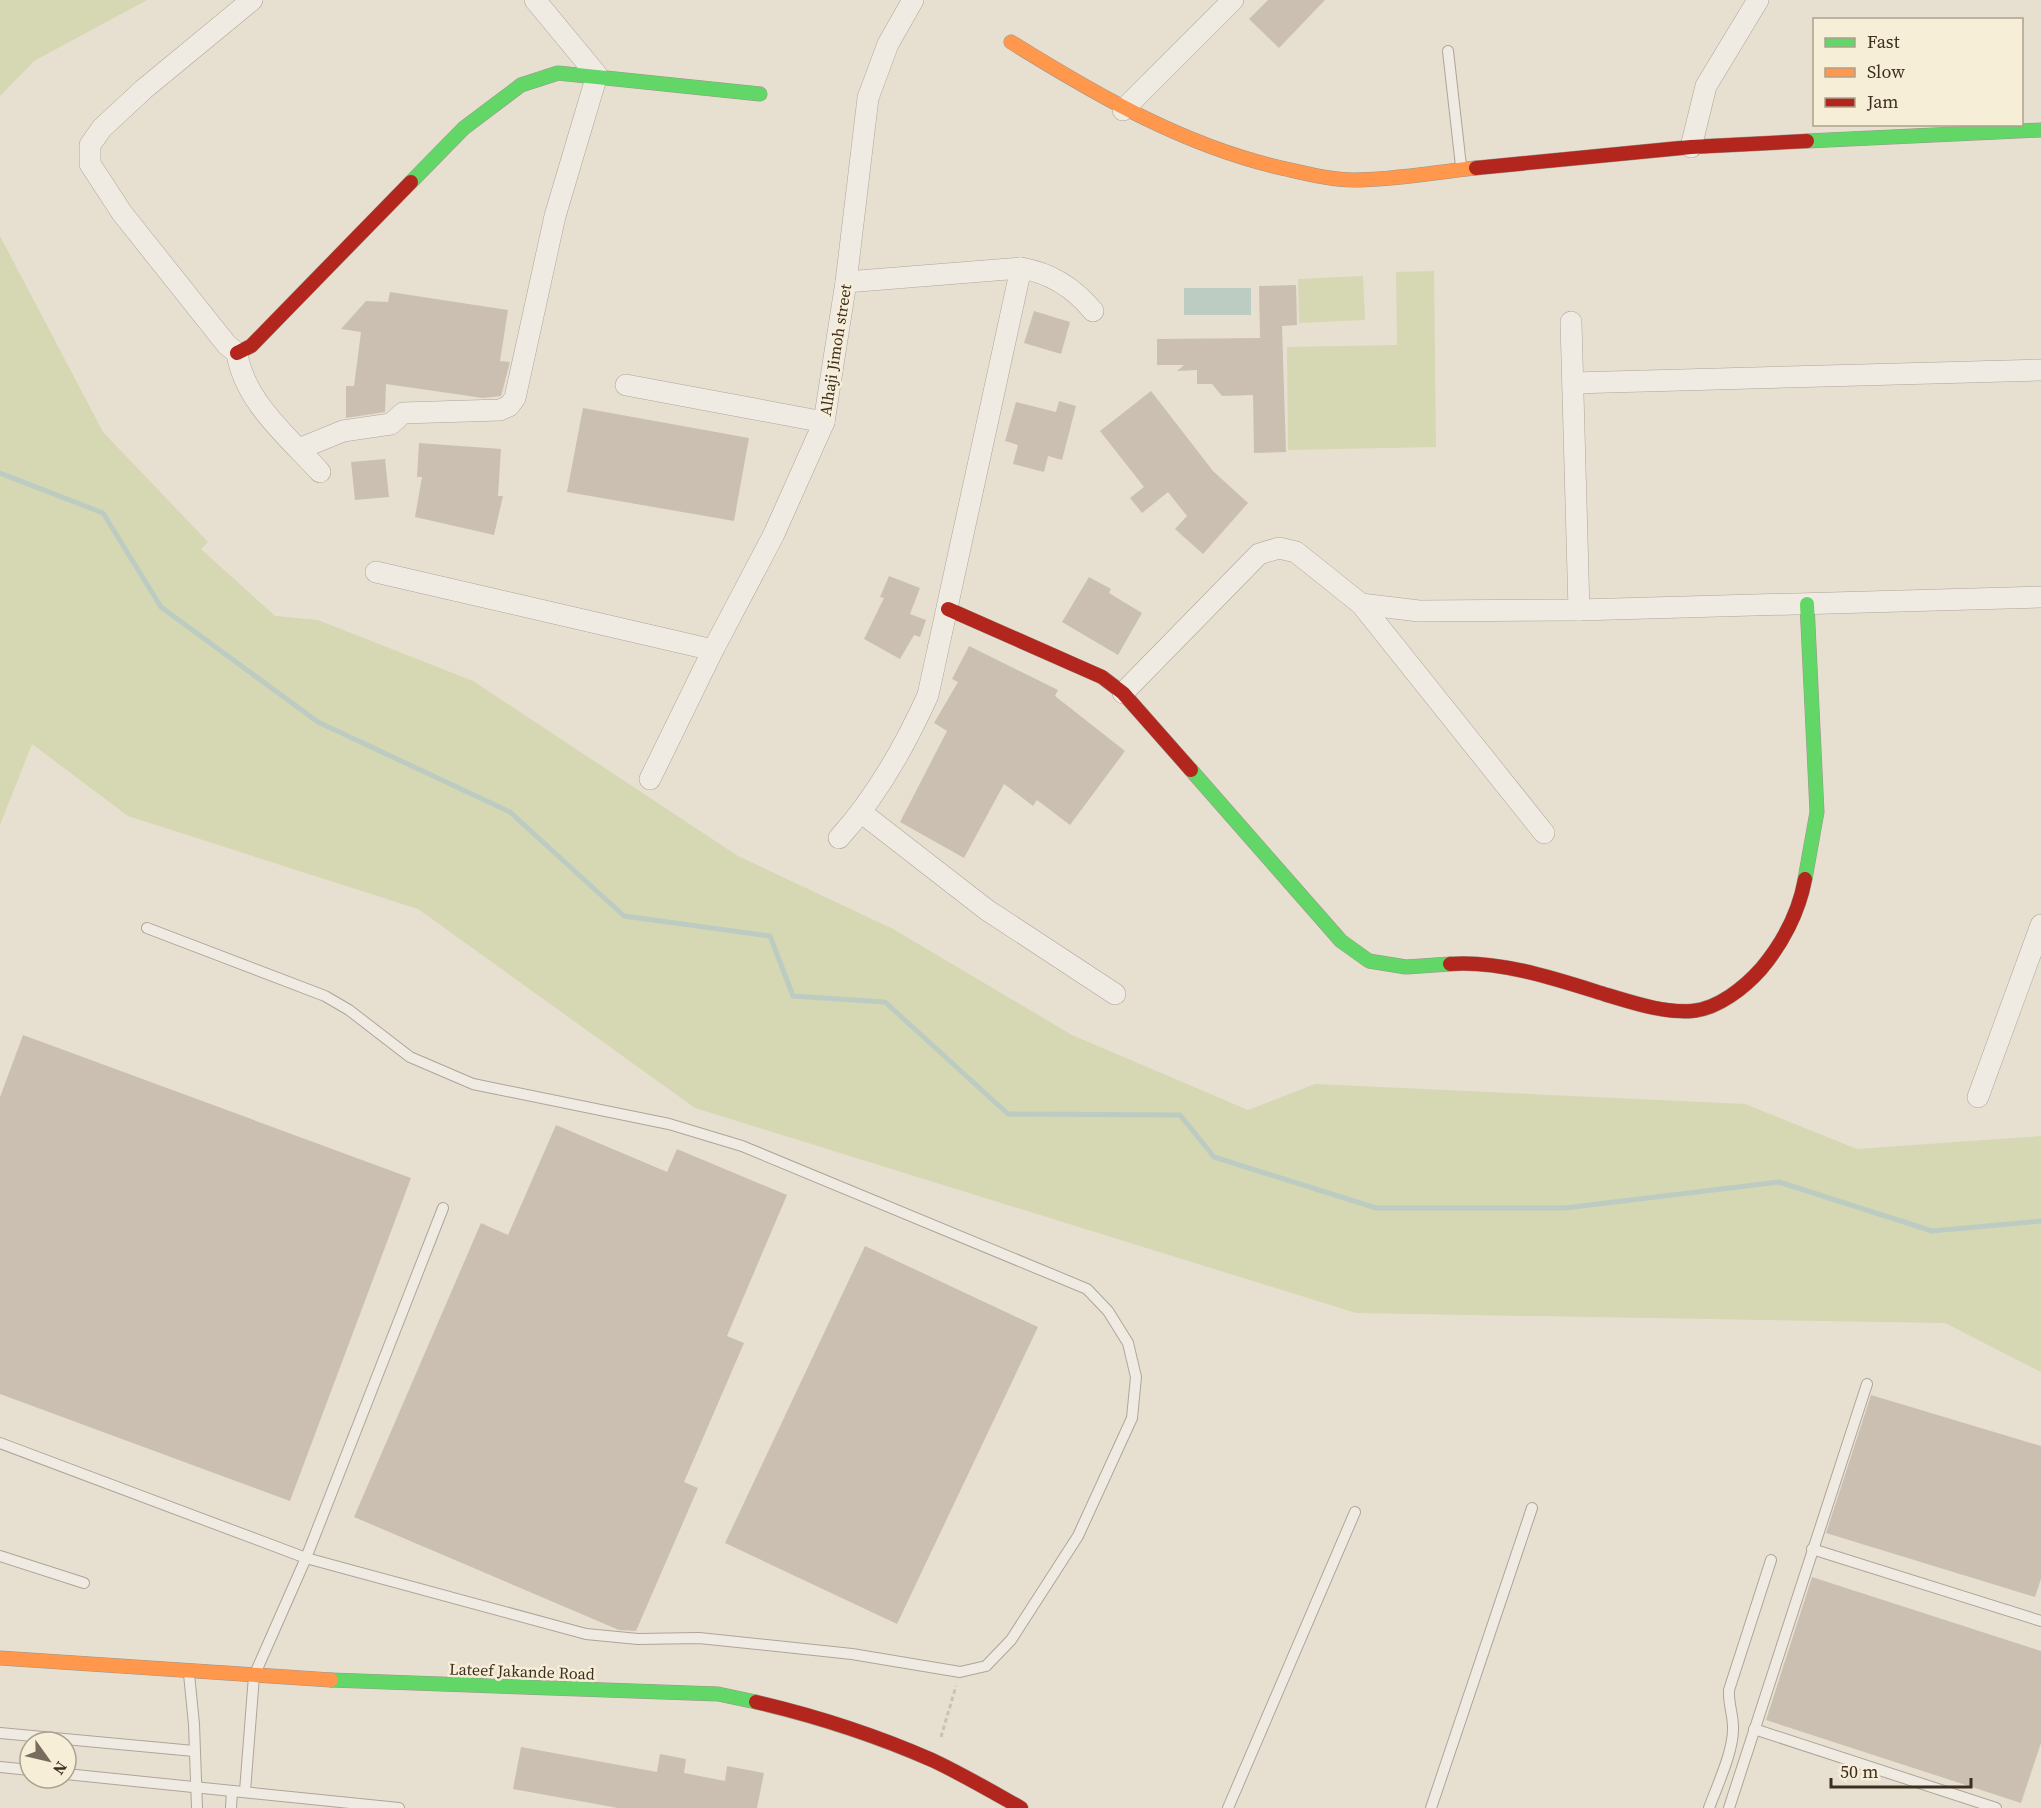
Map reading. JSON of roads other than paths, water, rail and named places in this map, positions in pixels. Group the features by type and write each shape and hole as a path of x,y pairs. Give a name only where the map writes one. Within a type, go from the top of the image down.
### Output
{"street":[{"path":"252,0 144,89 102,128 90,145 90,164 123,213 226,345 237,353 240,371 253,397 320,472"},
{"path":"535,0 597,75"},
{"name":"Alhaji Jimoh street","path":"650,779 712,650 774,534 824,422 846,282 868,98 888,44 913,0"},
{"path":"1123,110 1233,0"},
{"path":"1691,147 1706,86 1758,0"},
{"path":"1011,42 1123,110 1208,148 1267,167 1310,176 1353,180 1691,147 2041,130"},
{"path":"237,353 251,346 464,128 520,85 558,73 597,75 636,82 760,94"},
{"path":"299,449 343,431 391,424 404,413 474,412 509,406 518,389 555,216 597,75"},
{"path":"846,282 1021,268 1040,271 1064,284 1081,297 1093,312"},
{"path":"839,838 862,813 910,734 928,695 1021,268"},
{"path":"1571,322 1579,610"},
{"path":"1573,383 2041,370"},
{"path":"626,385 824,422"},
{"path":"1123,693 1259,554 1279,548 1296,552 1361,604 1544,833"},
{"path":"376,572 712,650"},
{"path":"1361,604 1419,611 1579,610 2041,597"},
{"path":"948,609 1102,677 1123,693 1341,941 1369,961 1406,967 1460,963 1535,973 1647,1007 1693,1011 1724,1000 1752,979 1780,946 1803,891 1817,812 1807,604"},
{"path":"862,813 987,910 1115,994"},
{"path":"1978,1097 2041,925"},
{"name":"Lateef Jakande Road","path":"0,1658 254,1676 718,1694 820,1717 934,1761 1021,1808"}],"lane":[{"path":"1448,51 1461,169"},
{"path":"0,1443 306,1558 586,1634 638,1639 699,1638 852,1654 960,1672 986,1666 1011,1641 1078,1536 1132,1418 1136,1377 1128,1343 1108,1311 1087,1289 742,1146 669,1124 473,1084 410,1057 349,1010 325,996 147,928"},
{"path":"245,1791 254,1676 306,1558 443,1208"},
{"path":"1729,1808 1867,1384"},
{"path":"1431,1808 1532,1508"},
{"path":"1228,1808 1355,1512"},
{"path":"1812,1549 2041,1621"},
{"path":"0,1556 84,1583"},
{"path":"1709,1808 1732,1740 1729,1690 1771,1560"},
{"path":"188,1671 194,1724 197,1808"},
{"path":"1754,1729 1996,1808"},
{"path":"0,1732 194,1752"},
{"path":"0,1767 18,1769"},
{"path":"78,1775 399,1808"},
{"path":"231,1808 232,1791"}],"waterway":[{"path":"0,473 103,513 161,607 318,722 510,812 624,916 770,936 793,996 885,1002 1008,1114 1180,1115 1214,1157 1376,1208 1565,1208 1779,1182 1932,1231 2041,1221"}]}
